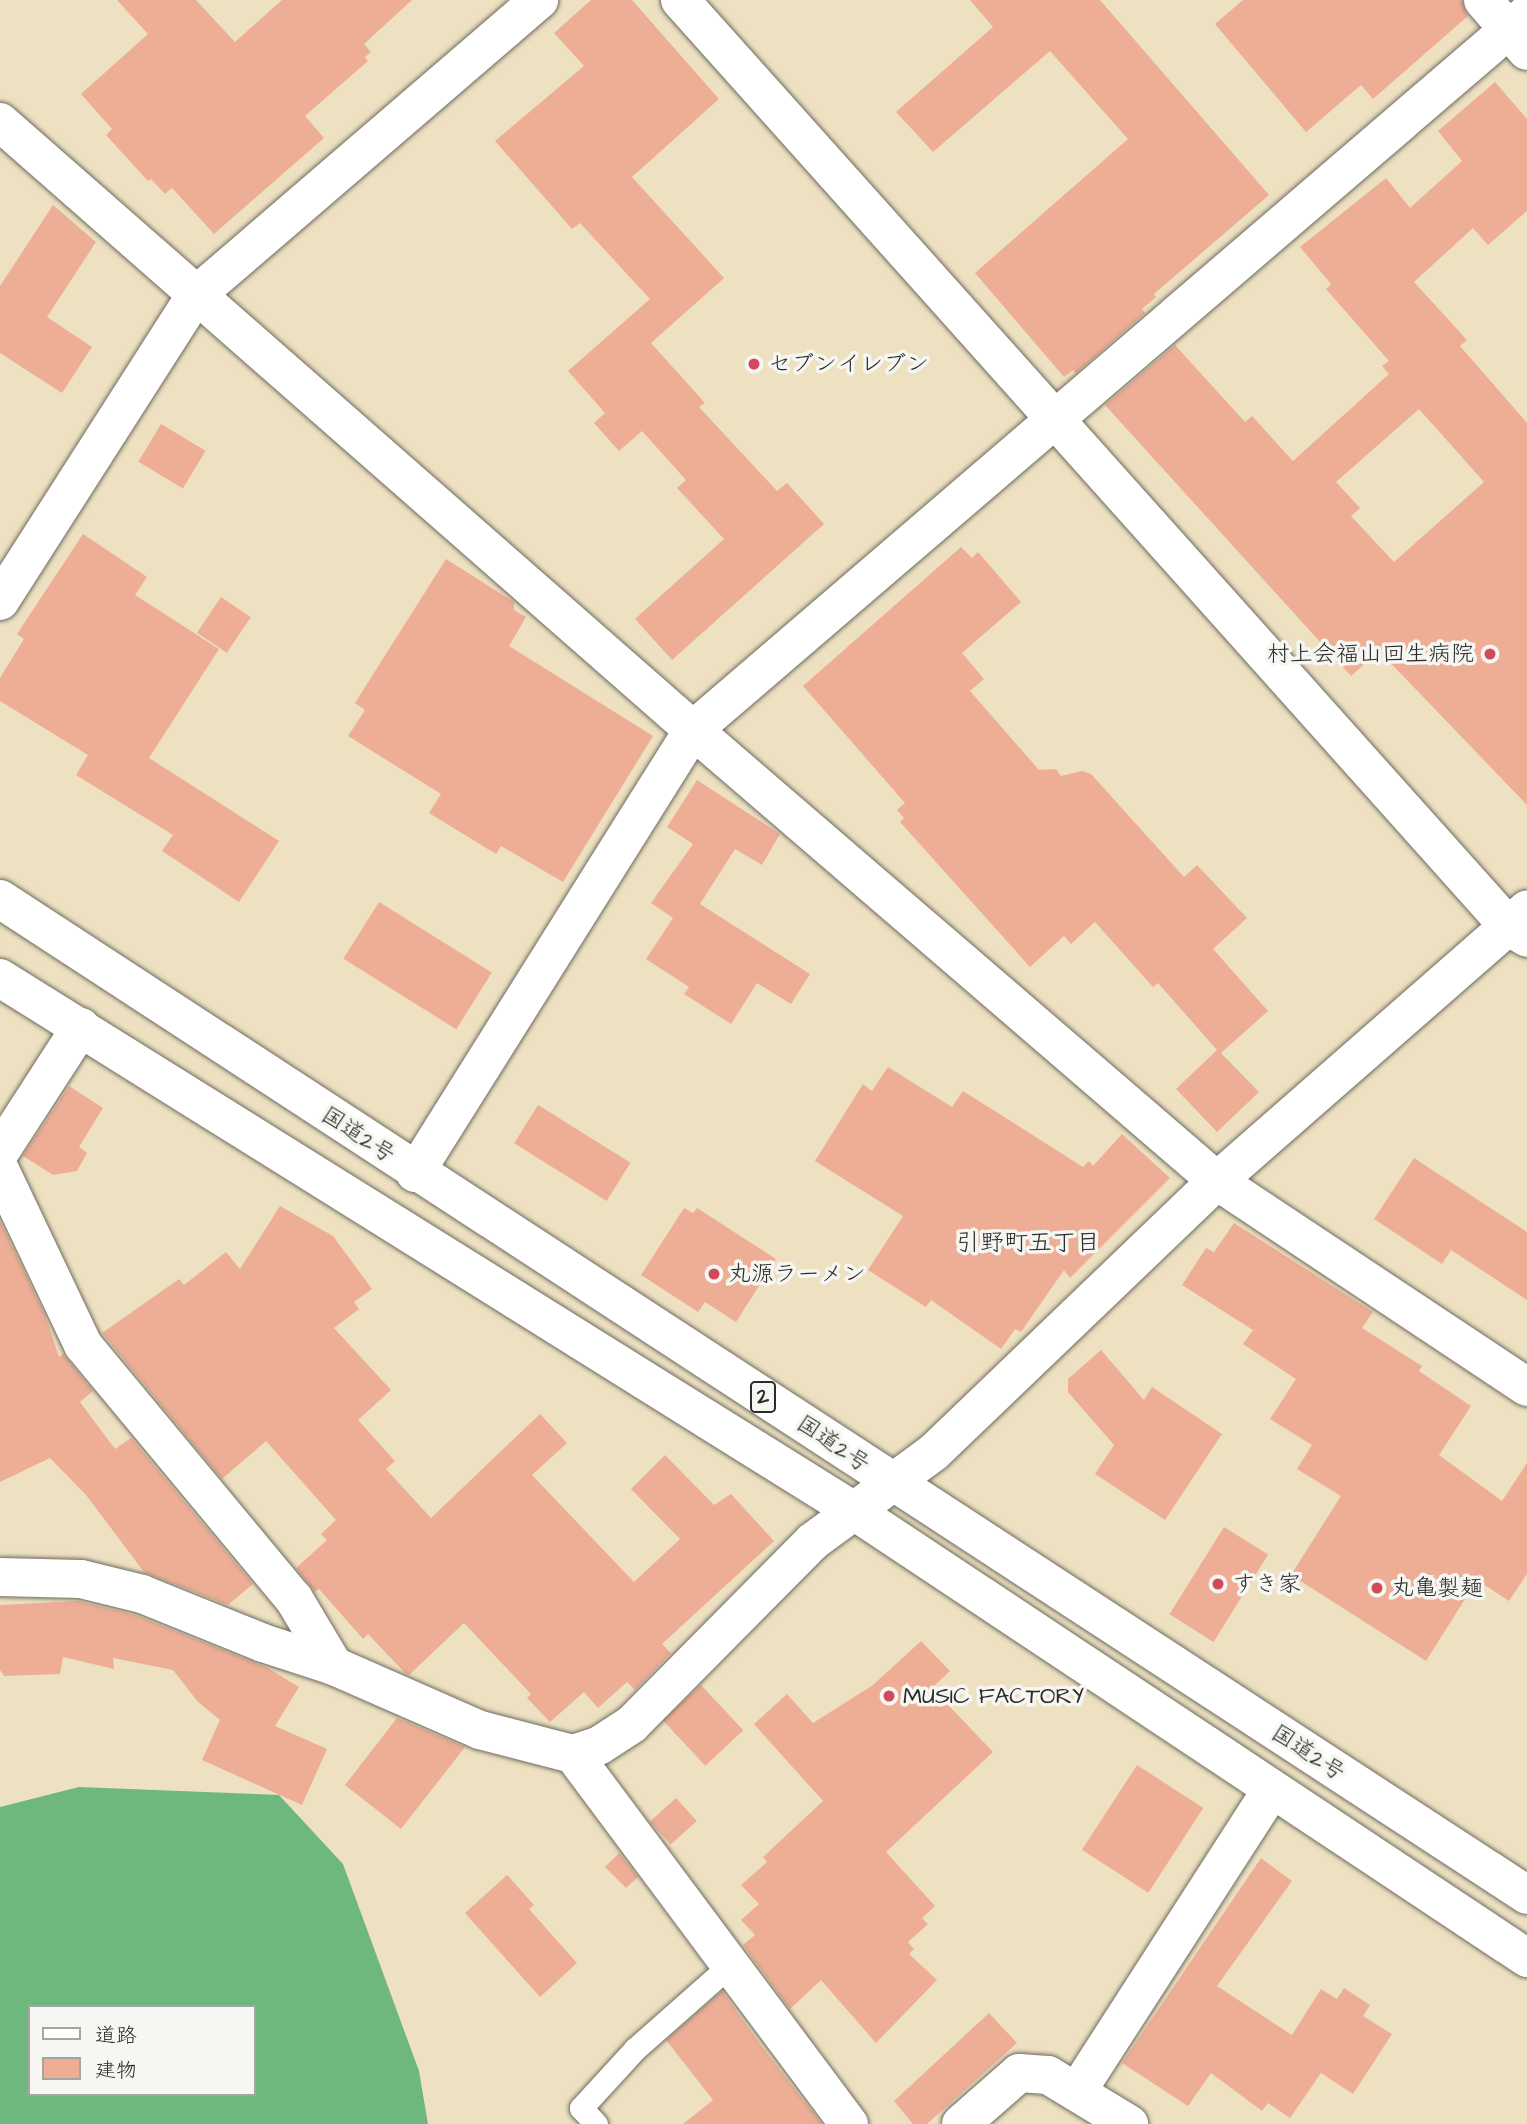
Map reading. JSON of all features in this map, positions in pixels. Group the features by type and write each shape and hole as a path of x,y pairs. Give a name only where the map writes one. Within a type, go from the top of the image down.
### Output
{"main road":[{"path":"0,601 195,296 540,0"},
{"path":"0,1577 81,1579 142,1594 263,1643 334,1666 480,1730 573,1754 600,1745 632,1724 812,1542 934,1452 1217,1181 1521,925 1058,420 680,0"},
{"path":"415,1173 693,730 1521,32 1483,0"},
{"path":"0,122 195,296 693,730 1217,1181 1527,1387"},
{"name":"国道2号","path":"0,899 415,1173 1527,1895"},
{"name":"国道2号","path":"0,978 853,1511 1527,1958"},
{"path":"0,1152 81,1027"},
{"path":"0,1170 83,1345 294,1599 334,1666"},
{"path":"573,1754 849,2124"},
{"path":"1078,2090 1272,1789"},
{"path":"961,2124 1019,2073 1048,2075 1078,2090 1129,2124"}],"lane":[{"path":"596,2124 581,2108 635,2049 729,1966"}],"green space":[{"path":"79,1787 279,1795 343,1864 419,2071 428,2124 0,2124 0,1807"}],"building":[{"path":"117,0 196,0 235,42 282,0 412,0 364,44 371,52 365,57 368,61 305,116 324,138 214,234 172,188 165,194 151,179 148,181 106,135 112,129 81,94 148,34"},
{"path":"591,0 632,0 719,99 632,177 724,278 651,343 705,403 699,407 777,491 787,483 824,524 672,660 635,619 724,539 677,488 686,480 642,431 619,451 594,423 605,413 568,371 650,299 580,223 572,229 495,141 584,66 554,33"},
{"path":"970,0 1100,0 1269,195 1154,294 1156,297 1142,309 1145,313 1076,373 1073,370 1064,377 975,273 1128,139 1050,51 933,152 896,112 993,27"},
{"path":"1243,0 1462,0 1468,16 1373,99 1361,85 1306,132 1215,24"},
{"path":"1495,82 1527,119 1527,211 1488,245 1473,228 1414,282 1467,340 1460,346 1527,423 1527,805 1379,651 1351,676 1105,405 1175,345 1245,422 1252,416 1293,461 1389,374 1382,366 1389,361 1326,289 1331,284 1300,247 1386,178 1410,208 1462,161 1438,131","holes":["1419,409 1484,482 1394,562 1351,516 1360,508 1336,482"]},
{"path":"53,205 96,242 47,317 92,347 62,393 0,353 0,286"},
{"path":"161,424 206,451 183,488 138,462"},
{"path":"83,534 147,577 135,595 219,649 149,758 279,841 239,902 162,851 173,835 76,775 88,755 0,701 0,678 24,639 17,634"},
{"path":"961,547 972,558 978,552 1021,602 962,653 984,679 970,691 1039,770 1056,769 1061,776 1082,771 1091,774 1184,877 1197,865 1247,918 1213,949 1268,1011 1221,1053 1259,1092 1217,1132 1176,1089 1217,1050 1158,983 1153,987 1095,922 1071,944 1064,936 1030,967 900,822 904,818 897,810 905,803 803,686"},
{"path":"446,559 514,602 514,610 526,617 509,646 653,736 563,882 501,846 496,854 429,813 441,794 348,736 365,710 355,703"},
{"path":"221,597 251,617 227,653 197,633"},
{"path":"697,780 780,834 762,865 735,849 700,904 810,974 791,1004 757,983 731,1024 684,994 689,987 646,959 673,918 651,903 693,844 667,827"},
{"path":"379,902 492,972 456,1029 343,959"},
{"path":"888,1067 952,1107 963,1091 1083,1167 1089,1161 1093,1166 1122,1134 1170,1178 1070,1278 1064,1270 1021,1332 1015,1329 1001,1349 931,1300 926,1307 868,1270 903,1216 815,1161 863,1084 872,1091"},
{"path":"69,1086 103,1108 79,1147 87,1153 77,1171 53,1175 23,1156"},
{"path":"538,1105 630,1163 607,1201 514,1143"},
{"path":"1414,1158 1527,1232 1527,1300 1451,1250 1442,1264 1374,1219"},
{"path":"280,1206 333,1236 372,1289 354,1302 359,1309 334,1328 391,1390 358,1420 395,1461 386,1469 431,1518 540,1414 567,1443 532,1475 634,1582 680,1539 631,1489 665,1455 714,1505 731,1494 774,1541 662,1644 671,1653 635,1690 627,1682 598,1708 584,1692 550,1722 527,1698 531,1694 464,1623 409,1675 405,1673 368,1634 363,1639 319,1589 315,1592 296,1568 327,1540 321,1534 336,1520 266,1441 222,1479 102,1333 179,1279 184,1285 226,1252 240,1269"},
{"name":"丸源ラーメン","path":"684,1208 693,1213 697,1208 776,1259 736,1322 705,1302 698,1312 641,1275"},
{"path":"0,1221 45,1315 59,1357 63,1354 93,1391 80,1402 115,1449 131,1438 253,1584 228,1605 144,1572 86,1495 50,1458 0,1482"},
{"path":"1234,1223 1373,1312 1362,1328 1422,1366 1419,1371 1471,1406 1439,1455 1502,1501 1527,1463 1527,1574 1509,1601 1477,1580 1426,1661 1291,1575 1341,1496 1297,1469 1312,1445 1270,1419 1296,1379 1243,1344 1253,1330 1182,1285 1206,1248 1214,1252"},
{"path":"1101,1350 1144,1400 1152,1387 1222,1434 1165,1520 1095,1474 1114,1445 1068,1392 1068,1379"},
{"name":"すき家","path":"1224,1527 1268,1555 1214,1642 1169,1614"},
{"path":"78,1601 135,1615 268,1668 299,1687 275,1726 327,1749 302,1805 202,1760 220,1720 198,1702 173,1670 113,1658 114,1669 63,1657 60,1674 4,1676 0,1670 0,1605"},
{"path":"921,1641 950,1671 932,1688 993,1752 886,1852 935,1906 922,1918 928,1924 908,1942 914,1949 909,1954 937,1980 876,2043 821,1980 790,2009 743,1945 755,1935 741,1920 759,1904 741,1885 767,1862 763,1857 823,1801 754,1724 787,1694 813,1723 873,1685"},
{"path":"701,1685 743,1730 705,1766 663,1720"},
{"path":"397,1718 465,1747 401,1829 345,1785"},
{"path":"1137,1765 1203,1808 1148,1893 1082,1850"},
{"path":"676,1798 697,1821 671,1844 650,1821"},
{"path":"619,1853 638,1877 626,1888 605,1867"},
{"path":"1261,1858 1292,1881 1217,1986 1292,2035 1321,1989 1337,1999 1344,1988 1370,2005 1363,2016 1392,2034 1353,2094 1321,2073 1290,2118 1268,2103 1262,2111 1211,2073 1188,2106 1122,2063"},
{"path":"507,1875 534,1905 529,1909 577,1963 540,1997 465,1913"},
{"path":"722,1991 822,2124 683,2124 713,2100 666,2040"},
{"path":"989,2013 1017,2043 927,2124 913,2124 894,2101"}],"place":[{"name":"セブンイレブン","path":"754,364"},
{"name":"村上会福山回生病院","path":"1490,654"},
{"name":"丸源ラーメン","path":"714,1274"},
{"name":"すき家","path":"1218,1584"},
{"name":"丸亀製麺","path":"1377,1588"},
{"name":"MUSIC FACTORY","path":"889,1696"}],"district":[{"name":"引野町五丁目","path":"1028,1244"}]}
